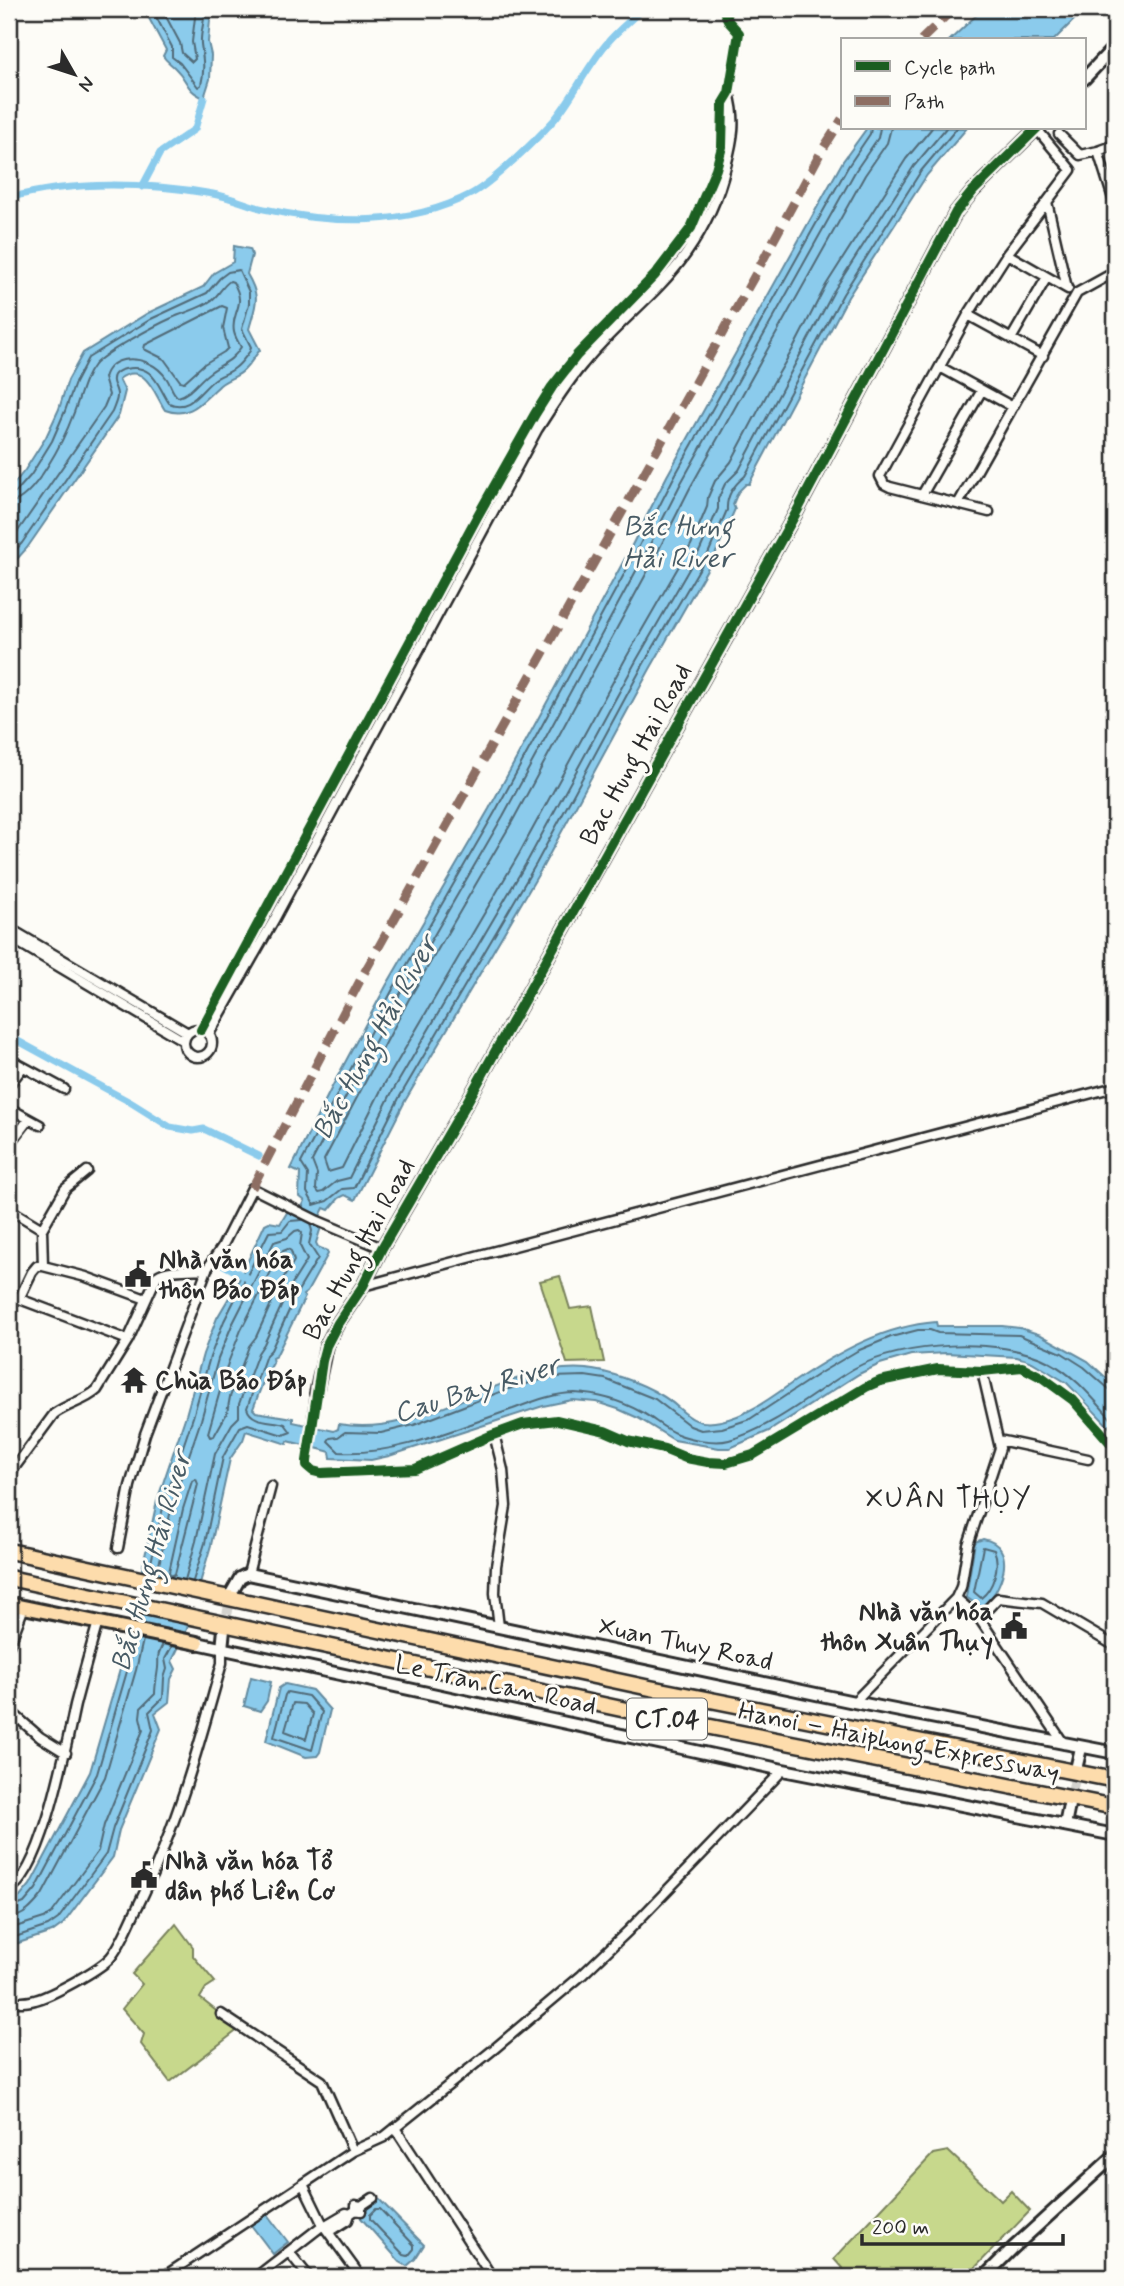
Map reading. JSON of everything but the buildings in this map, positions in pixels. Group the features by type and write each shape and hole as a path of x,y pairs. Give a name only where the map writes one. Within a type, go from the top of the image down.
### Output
{"highway":[{"name":"CT.04","path":"9,1551 229,1595 650,1688 1115,1778"},
{"name":"CT.04","path":"9,1578 223,1626"},
{"name":"Hanoi – Haiphong Expressway","path":"223,1626 645,1714 1115,1807"}],"main road":[{"path":"1086,77 1115,46"},
{"name":"Bac Hung Hai Road","path":"316,1394 326,1346 338,1323 363,1286 466,1104 796,513 956,212 973,191 1039,131"},
{"path":"229,1595 240,1578 248,1574"},
{"name":"Xuan Thuy Road","path":"248,1574 854,1702 1115,1753"},
{"path":"9,1604 197,1643"},
{"path":"222,1649 223,1626"},
{"name":"Le Tran Can Road","path":"197,1643 783,1770 1115,1835"},
{"path":"1077,1765 1081,1748"},
{"path":"1065,1825 1069,1805"},
{"path":"984,2277 1115,2155"}],"street":[{"path":"205,1032 314,819 522,437 557,381 577,355 655,275 691,228 716,169 722,144 723,103 729,93 739,33 729,22 723,9"},
{"path":"9,937 186,1037 205,1032 274,920 537,430 584,362 685,255 701,230 715,201 732,145 735,112 729,93"},
{"path":"989,512 890,487 884,484 880,476 968,315 1007,254 1071,170 1039,131"},
{"path":"1059,134 1080,155 1115,145"},
{"path":"722,144 732,145"},
{"path":"1098,151 1113,188 1115,205"},
{"path":"1047,202 1066,288"},
{"path":"1007,254 1077,293"},
{"path":"958,504 1077,293 1115,272"},
{"path":"1012,339 1047,277"},
{"path":"968,315 1043,356"},
{"path":"940,367 1013,407"},
{"path":"557,381 565,388"},
{"path":"922,495 982,390"},
{"path":"422,620 431,625"},
{"path":"314,819 324,826"},
{"path":"9,928 186,1037 189,1054 202,1057 212,1048 205,1032"},
{"path":"9,1059 64,1089"},
{"path":"9,1085 23,1067"},
{"path":"363,1286 1115,1087"},
{"path":"9,1108 40,1125"},
{"path":"9,1144 29,1119"},
{"path":"43,1266 42,1229 65,1189 87,1171"},
{"path":"118,1548 130,1486 145,1434 207,1269 222,1247 252,1188 318,1221 383,1248"},
{"path":"9,1209 42,1229"},
{"path":"19,1299 32,1272 37,1266 43,1266 146,1299"},
{"path":"9,1475 54,1413 97,1390 120,1356 157,1276 162,1272 207,1269"},
{"path":"9,1295 128,1340"},
{"path":"499,1626 495,1592 496,1566 506,1506 503,1470 494,1434 523,1424 557,1420 605,1431 628,1441 664,1449 686,1458 717,1463 753,1455 880,1381 939,1369 982,1371 1011,1367 1031,1371 1073,1400 1115,1448"},
{"path":"854,1702 956,1598 961,1587 968,1545 999,1452 999,1440 982,1371"},
{"name":"Bac Hung Hai Road","path":"316,1394 307,1466 321,1473 404,1470 427,1465 494,1434"},
{"path":"999,1440 1088,1459"},
{"path":"248,1574 271,1486"},
{"path":"956,1598 979,1618 1064,1744"},
{"path":"979,1618 998,1598 1042,1604 1115,1646"},
{"path":"9,1646 24,1607"},
{"path":"9,1889 22,1878 32,1861 46,1822 66,1753 75,1705 103,1623"},
{"path":"9,2002 37,2000 53,1993 101,1966 112,1955 151,1880 174,1819 194,1762 222,1663 222,1649"},
{"path":"9,1710 40,1737 66,1753"},
{"path":"163,2277 353,2151 384,2137 494,2049 582,1975 628,1931 783,1770"},
{"path":"221,2014 322,2081 353,2151"},
{"path":"395,2128 492,2277"},
{"path":"303,2184 326,2228 361,2277"},
{"path":"256,2277 346,2213 356,2210 373,2198"},
{"path":"289,2252 309,2277"}],"green space":[{"path":"560,1276 570,1309 592,1306 604,1362 567,1363 540,1281"},
{"path":"176,1924 193,1947 193,1956 215,1982 206,1988 200,1998 239,2029 170,2082 141,2044 144,2034 122,2009 142,1984 132,1974"},
{"path":"948,2151 1001,2201 1011,2191 1030,2211 966,2277 850,2277 834,2259 933,2154"}],"water":[{"path":"144,9 211,9 208,42 211,55 210,79 204,98 190,88 163,56 166,50"},
{"path":"983,9 1085,9 1056,38 952,38"},
{"name":"Bắc Hưng Hải River","path":"866,130 965,130 927,175 848,297 749,484 738,492 733,504 735,509 714,557 542,868 405,1101 355,1200 345,1195 329,1210 324,1208 316,1224 321,1227 316,1243 328,1254 303,1295 305,1297 276,1356 272,1358 273,1363 253,1409 256,1412 293,1418 293,1422 334,1431 339,1424 370,1426 401,1421 523,1377 554,1370 586,1369 614,1375 644,1386 701,1422 721,1421 751,1410 828,1360 862,1342 898,1329 936,1322 937,1326 1020,1328 1041,1335 1088,1361 1115,1386 1115,1433 1067,1383 1032,1362 1017,1357 946,1353 911,1355 880,1364 859,1374 769,1431 730,1448 674,1440 618,1409 596,1402 572,1400 543,1406 371,1460 331,1458 330,1452 327,1451 288,1441 287,1444 246,1431 230,1459 211,1545 186,1632 172,1661 176,1669 171,1679 169,1702 155,1713 161,1729 119,1830 113,1857 63,1924 52,1932 9,1946 9,1904 20,1897 30,1885 90,1772 121,1666 157,1501 217,1318 237,1284 265,1224 280,1224 288,1211 298,1215 305,1201 299,1196 300,1173 291,1169 333,1085 386,986 489,809 667,476 843,161"},
{"path":"234,246 250,249 252,255 247,274 256,301 249,329 260,350 242,372 220,385 188,411 165,410 148,382 136,374 128,374 119,379 125,391 119,415 27,548 9,568 9,490 46,437 68,380 83,353 148,313 203,287 214,273 233,262"},
{"path":"983,1539 994,1543 1001,1550 1004,1570 995,1591 982,1608 966,1597 975,1542"},
{"path":"251,1677 271,1682 267,1701 260,1711 244,1706"},
{"path":"285,1684 312,1690 330,1710 317,1756 306,1757 266,1741 279,1688"},
{"path":"377,2199 424,2245 407,2266 400,2262 361,2218"},
{"path":"266,2213 288,2242 273,2254 251,2225"}],"pier":[{"path":"137,1578 201,1592 194,1617 131,1604"}],"waterway":[{"path":"9,198 33,192 85,186 163,187 213,194 290,214 342,220 395,217 447,205 471,194 490,180 537,138 568,101 600,51 642,9"},
{"path":"142,187 160,153 195,129 204,98"},
{"path":"9,1036 170,1127 193,1131 204,1129 259,1156"},
{"path":"222,1264 247,1278"}],"tunnel":[{"path":"224,1629 232,1592"},
{"path":"1070,1804 1077,1768"}],"marked path":[{"path":"923,38 953,9"},
{"path":"252,1188 363,975 755,275 821,152 841,121"}],"cycle path":[{"path":"201,1030 535,414 577,355 655,275 691,228 716,169 722,147 723,103 729,93 739,33 729,22 723,9"},
{"path":"1035,130 973,191 956,212 796,513 466,1104 382,1248 363,1286 338,1323 326,1346 322,1361 307,1466 321,1473 415,1469 523,1424 557,1420 605,1431 628,1441 664,1449 686,1458 726,1463 753,1455 880,1381 938,1369 982,1371 1022,1367 1043,1378 1073,1400 1115,1448"}],"place":[{"name":"Nhà văn hóa thôn Báo Đáp","path":"138,1274"},
{"name":"Chùa Báo Đáp","path":"134,1380"},
{"name":"Nhà văn hóa thôn Xuân Thụy","path":"1014,1626"},
{"name":"Nhà văn hóa Tổ dân phố Liên Cơ","path":"144,1875"}],"district":[{"name":"XUÂN THỤY","path":"949,1497"}],"water label":[{"name":"Cau Bay River","path":"476,1388"}]}
